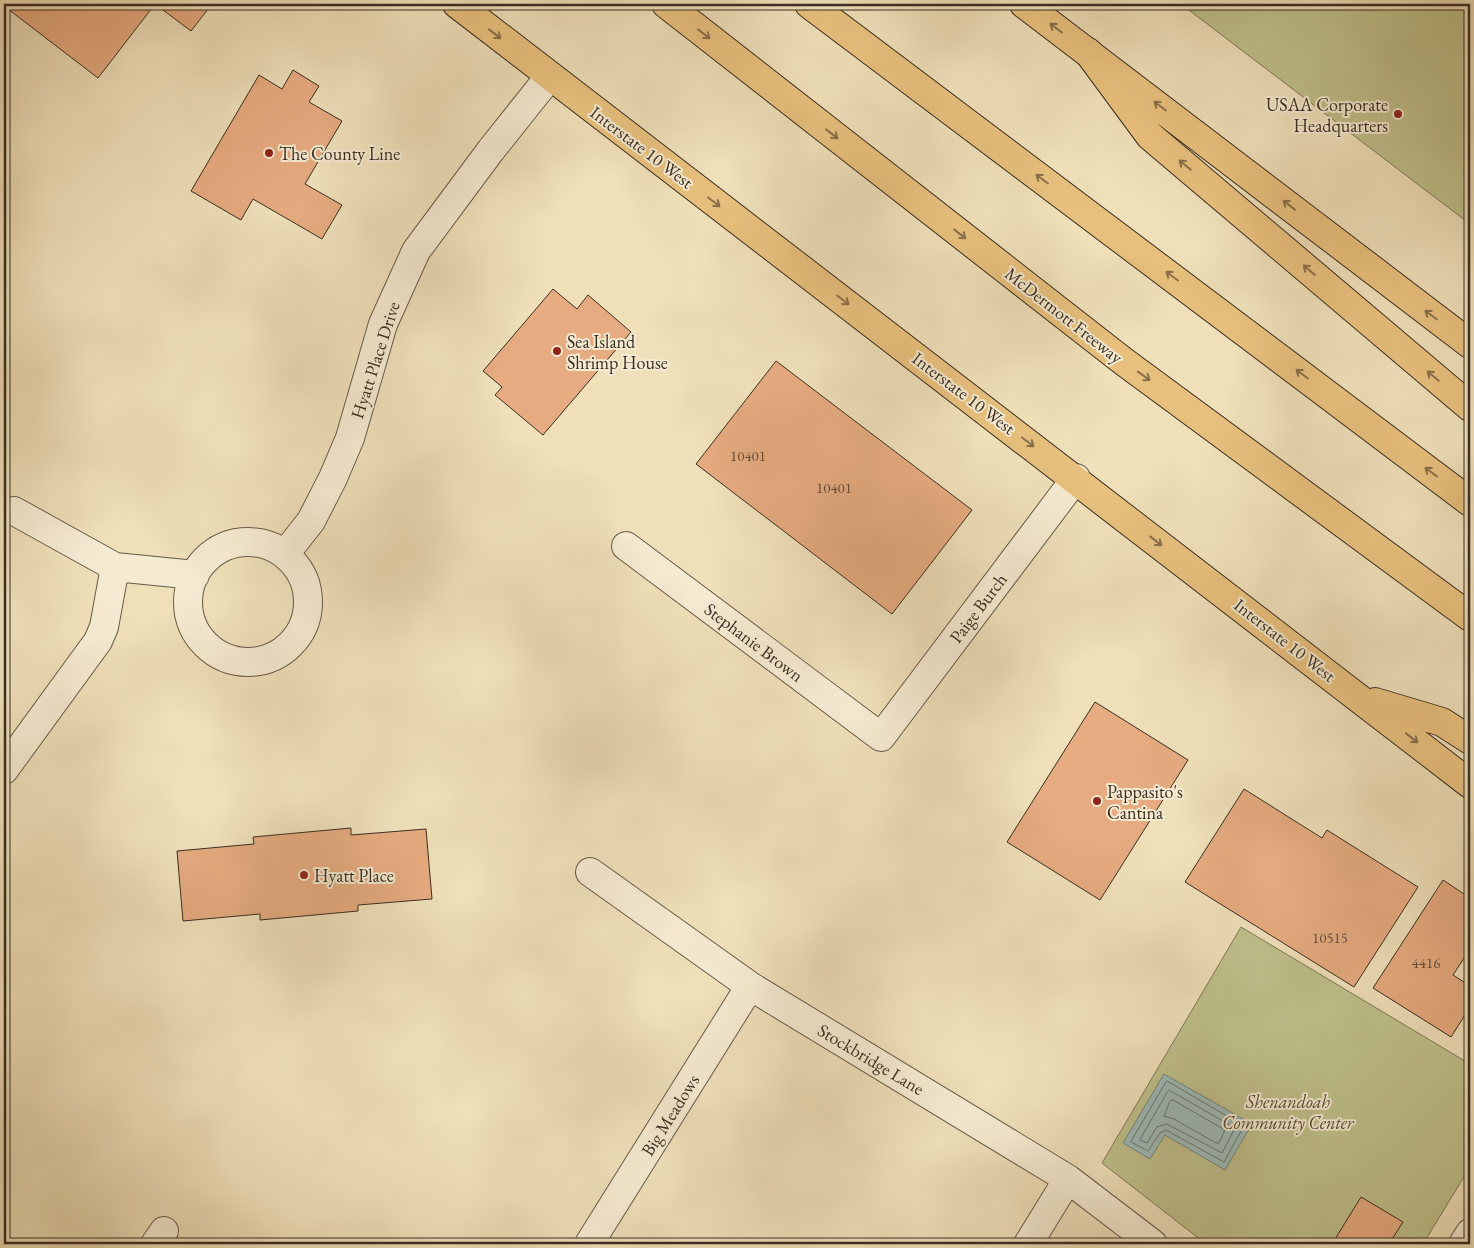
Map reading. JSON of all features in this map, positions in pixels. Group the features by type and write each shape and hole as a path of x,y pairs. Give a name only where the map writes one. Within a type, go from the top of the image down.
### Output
{"main road":[{"name":"Interstate 10 West","path":"457,4 1076,478 1470,784"},
{"name":"McDermott Freeway","path":"666,4 1123,361 1470,617"},
{"path":"810,4 1470,502"},
{"path":"1024,4 1470,344"},
{"path":"1088,52 1150,136 1470,407"},
{"path":"1359,698 1442,722 1470,740"}],"street":[{"name":"Hyatt Place Drive","path":"285,554 311,521 333,478 350,438 384,324 416,252 491,150 550,76"},
{"name":"Paige Burch","path":"881,738 1076,478"},
{"path":"14,511 116,567 195,575"},
{"path":"240,542 264,544 285,554 300,572 308,594 306,618 295,638 278,654 255,661 232,660 210,649 195,631 188,609 189,586 195,575 200,564 218,549 240,542"},
{"name":"Stephanie Brown","path":"626,546 881,738"},
{"path":"4,770 98,641 104,627 116,567"},
{"name":"Stockbridge Lane","path":"590,872 750,986 1068,1179 1153,1244"},
{"name":"Big Meadows","path":"589,1244 750,986"},
{"path":"1028,1244 1068,1179"},
{"path":"1464,1244 1470,1233"}],"green space":[{"name":"USAA Corporate Headquarters","path":"1181,4 1470,4 1470,224"},
{"name":"Shenandoah Community Center","path":"1241,927 1470,1064 1470,1167 1423,1244 1206,1244 1102,1163"}],"water":[{"path":"1164,1074 1252,1124 1225,1170 1165,1135 1150,1159 1123,1143"}],"building":[{"path":"4,4 155,4 98,78 4,6"},
{"path":"155,4 212,4 191,31"},
{"name":"The County Line","path":"293,70 319,86 309,102 342,121 305,184 342,205 322,239 253,199 241,220 191,191 259,75 282,89"},
{"name":"Sea Island Shrimp House","path":"553,289 577,309 588,295 631,332 543,435 495,395 502,387 483,371"},
{"path":"776,361 972,510 892,614 696,464"},
{"name":"Pappasito's Cantina","path":"1095,702 1188,760 1100,900 1007,842"},
{"path":"1244,789 1322,838 1327,830 1418,887 1354,987 1185,882"},
{"name":"Hyatt Place","path":"351,828 351,835 426,829 432,899 358,905 358,911 260,920 260,914 183,921 177,851 254,844 253,837"},
{"path":"1443,880 1470,898 1470,949 1453,975 1470,986 1470,1007 1451,1037 1373,988"},
{"path":"1361,1197 1403,1222 1389,1244 1332,1244"}],"place":[{"name":"USAA Corporate Headquarters","path":"1398,114"},
{"name":"The County Line","path":"269,153"},
{"name":"Sea Island Shrimp House","path":"557,351"},
{"name":"Pappasito's Cantina","path":"1097,801"},
{"name":"Hyatt Place","path":"304,875"}]}
